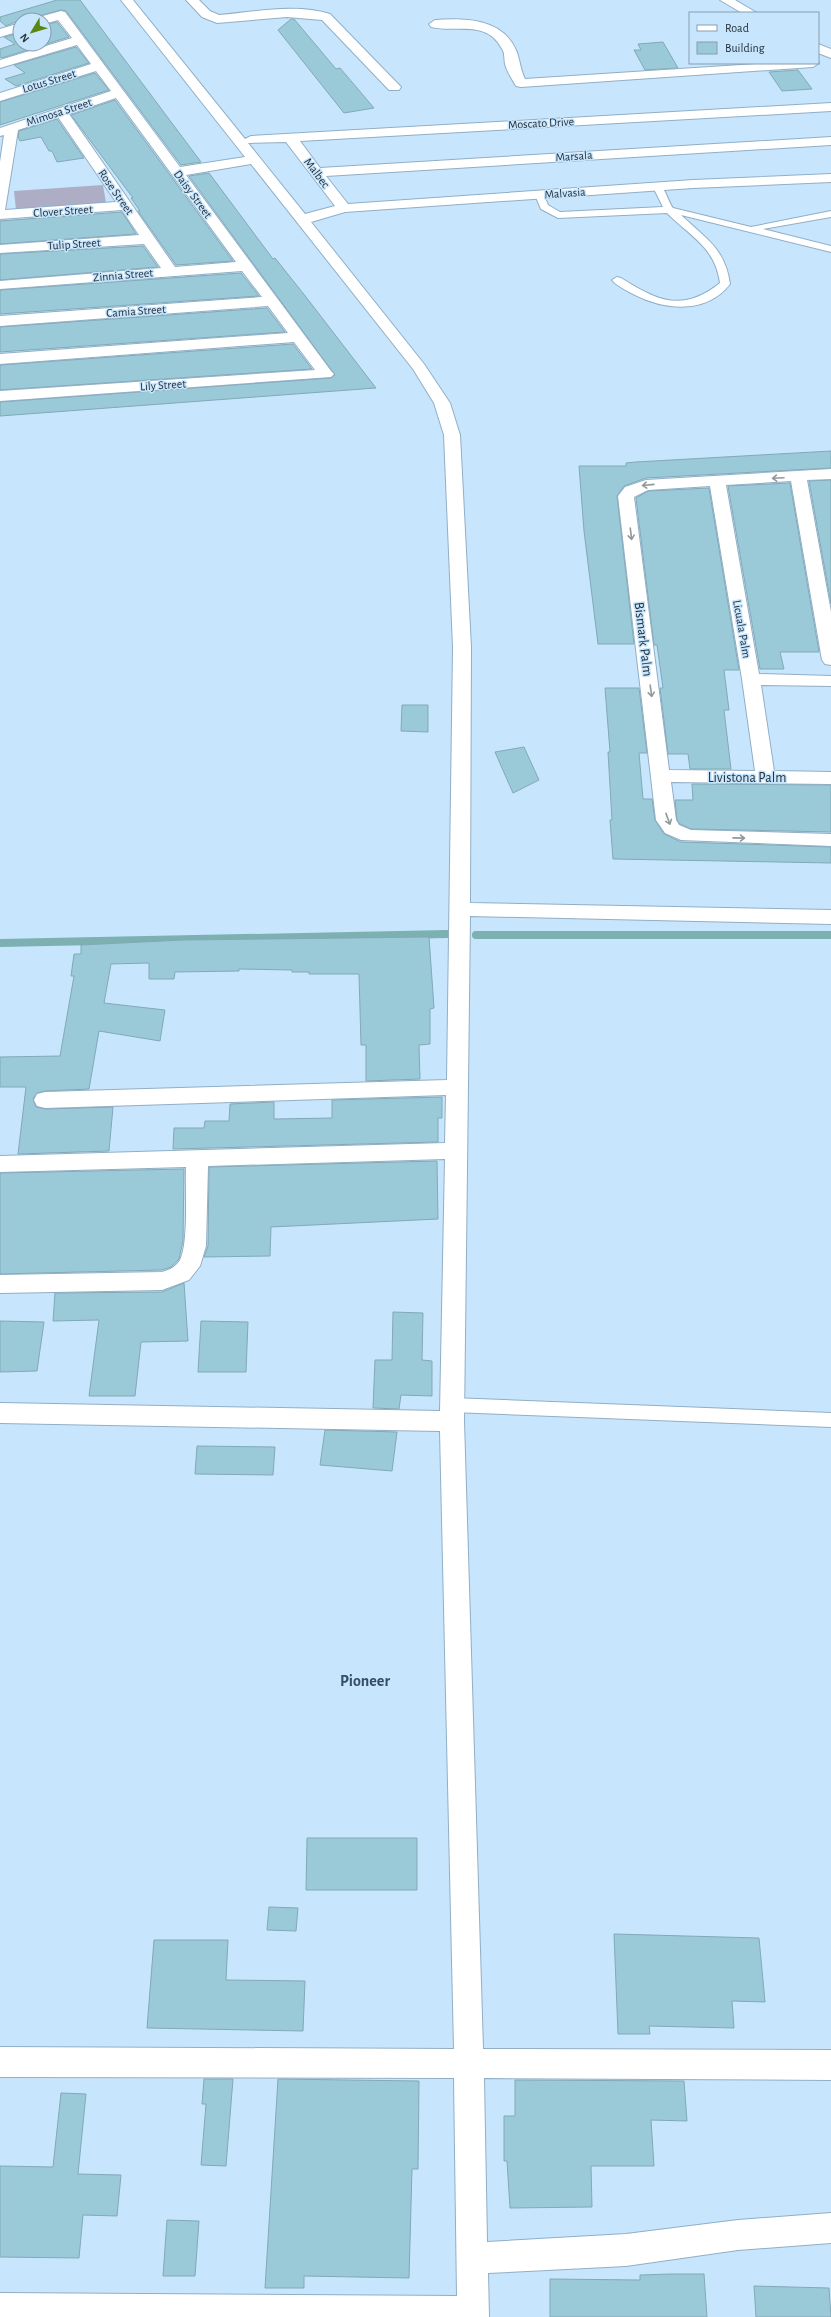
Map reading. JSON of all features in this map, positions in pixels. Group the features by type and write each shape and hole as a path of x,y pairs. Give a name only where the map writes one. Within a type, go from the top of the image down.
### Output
{"street":[{"path":"0,2309 473,2314 470,2062 452,1413 458,1087 462,647 452,434 449,420 442,403 419,367 302,220 252,160 127,0"},
{"path":"192,0 206,14 217,19 287,13 316,14 326,16 394,87"},
{"path":"726,0 749,12"},
{"name":"Daisy Street","path":"52,18 61,15 326,374"},
{"path":"435,24 469,23 493,32 507,44 513,66 521,83 746,69 802,64"},
{"path":"0,33 12,29"},
{"path":"0,64 79,40"},
{"path":"819,48 831,54"},
{"path":"819,62 831,59"},
{"name":"Lotus Street","path":"0,97 98,66"},
{"name":"Mimosa Street","path":"6,130 118,93"},
{"name":"Moscato Drive","path":"251,140 831,107"},
{"name":"Rose Street","path":"61,112 171,272"},
{"path":"0,208 6,130"},
{"name":"Malbec","path":"290,138 344,208"},
{"name":"Marsala","path":"316,172 831,141"},
{"path":"177,172 252,160"},
{"name":"Malvasia","path":"302,220 344,208 658,187 831,178"},
{"name":"Clover Street","path":"0,215 126,206"},
{"name":"Tulip Street","path":"0,249 149,239"},
{"name":"Zinnia Street","path":"0,285 246,266"},
{"name":"Camia Street","path":"0,321 272,301"},
{"path":"0,358 298,337"},
{"name":"Lily Street","path":"0,396 326,374"},
{"name":"Bismark Palm","path":"831,474 646,485 631,490 626,496 662,776 666,820 672,829 688,836 831,840"},
{"path":"798,477 831,660"},
{"name":"Licuala Palm","path":"717,481 751,679 765,777"},
{"path":"751,679 831,681"},
{"name":"Livistona Palm","path":"662,776 831,778"},
{"path":"460,908 831,917"},
{"path":"45,1100 458,1087"},
{"path":"0,1164 456,1151"},
{"path":"0,1284 162,1281 175,1278 186,1270 192,1260 195,1246 197,1158"},
{"path":"0,1413 452,1413"},
{"path":"0,2062 470,2062 830,2069"},
{"path":"473,2258 626,2250 738,2235 831,2228"}],"lane":[{"path":"617,280 646,297 664,304 684,306 701,302 725,284 725,271 716,254 698,234 663,201 658,187"},
{"path":"540,195 544,207 558,215 671,210 831,249"},
{"path":"749,229 831,214"},
{"path":"452,1413 831,1420"}],"shaded area":[{"path":"103,185 106,203 16,210 14,191"}],"building":[{"path":"57,0 80,0 201,162 181,165 66,11 17,12"},
{"path":"12,13 12,23 6,26 0,21 0,17"},
{"path":"291,19 294,19 336,69 340,68 374,108 344,113 278,30"},
{"path":"57,22 69,37 52,42 52,23"},
{"path":"12,35 12,42 4,37"},
{"path":"663,42 678,68 645,70 634,50 641,50 638,44"},
{"path":"12,45 12,52 21,52 2,58 0,57 0,49"},
{"path":"76,47 89,63 16,86 5,79 25,73 14,65"},
{"path":"798,70 812,89 782,91 769,72"},
{"path":"95,73 109,90 0,125 0,102"},
{"path":"115,100 233,261 176,265 138,211 140,211 131,198 133,198 71,115"},
{"path":"57,119 84,158 57,162 52,151 49,151 41,137 20,141 18,137 19,131"},
{"path":"209,173 273,259 275,258 376,388 0,416 0,402 331,378 335,375 189,176"},
{"path":"122,212 136,234 0,244 0,221"},
{"path":"143,246 158,267 0,280 0,254"},
{"path":"241,273 259,296 0,314 0,290"},
{"path":"267,308 285,332 0,352 0,327"},
{"path":"293,344 312,369 0,390 0,365"},
{"path":"831,451 831,468 646,478 624,486 617,496 634,644 598,644 584,531 579,466 626,466 626,463 636,462"},
{"path":"831,480 831,604 809,481"},
{"path":"790,483 819,652 780,652 784,669 760,669 728,486"},
{"path":"709,488 739,670 724,670 729,710 724,710 731,769 690,769 688,754 668,754 660,688 663,688 657,645 654,645 636,498 648,491"},
{"path":"605,688 639,688 647,753 639,753 643,799 652,799 655,820 664,834 681,842 831,847 831,863 613,859 608,752 610,752"},
{"path":"402,705 428,705 428,732 401,731"},
{"path":"524,747 539,780 513,793 495,752"},
{"path":"692,784 831,785 831,832 691,829 680,824 677,820 675,800 693,800"},
{"path":"429,937 434,1008 430,1009 430,1044 419,1045 420,1079 366,1081 366,1045 361,1045 359,974 309,974 309,972 292,972 292,970 239,969 239,971 175,972 174,979 149,979 149,963 111,964 104,1003 165,1010 160,1041 99,1031 89,1089 45,1091 37,1093 33,1099 36,1107 45,1109 113,1107 109,1151 18,1154 26,1087 0,1087 0,1057 60,1056 74,976 71,976 74,954 81,954 81,945 183,940"},
{"path":"442,1097 442,1118 438,1118 438,1142 173,1149 174,1128 204,1128 205,1121 229,1121 230,1104 274,1102 274,1119 332,1118 332,1100"},
{"path":"437,1161 438,1219 271,1227 270,1256 204,1257 208,1246 209,1167"},
{"path":"184,1169 183,1241 179,1259 171,1267 162,1270 0,1274 0,1173"},
{"path":"184,1283 188,1341 141,1342 135,1396 89,1396 99,1320 53,1321 55,1293 162,1292"},
{"path":"393,1312 423,1313 422,1360 432,1361 432,1396 401,1395 399,1409 373,1408 375,1360 392,1360"},
{"path":"0,1321 44,1322 37,1371 0,1372"},
{"path":"201,1321 248,1322 246,1372 198,1372"},
{"path":"325,1430 397,1432 392,1471 320,1465"},
{"path":"197,1446 275,1447 273,1475 195,1474"},
{"path":"307,1838 417,1838 417,1890 306,1890"},
{"path":"269,1907 298,1908 296,1931 267,1930"},
{"path":"614,1934 759,1938 765,2002 732,2001 734,2028 649,2026 650,2034 618,2034"},
{"path":"154,1940 228,1940 226,1980 305,1981 303,2031 147,2028"},
{"path":"204,2079 233,2079 226,2166 201,2165 206,2104 202,2104"},
{"path":"278,2079 419,2081 418,2169 412,2169 409,2278 304,2276 304,2288 265,2288"},
{"path":"515,2080 684,2081 687,2121 651,2120 654,2166 591,2166 592,2207 510,2208 507,2161 504,2161 504,2116 515,2116"},
{"path":"61,2093 86,2094 78,2174 121,2175 117,2216 83,2215 79,2258 0,2257 0,2166 53,2167"},
{"path":"167,2220 199,2221 195,2276 163,2276"},
{"path":"704,2274 707,2317 550,2317 550,2279 640,2280 640,2275"},
{"path":"754,2286 829,2288 831,2317 756,2317"}],"waterway":[{"path":"0,943 447,934"},
{"path":"476,935 831,935"}],"district":[{"name":"Pioneer","path":"365,1680"}]}
